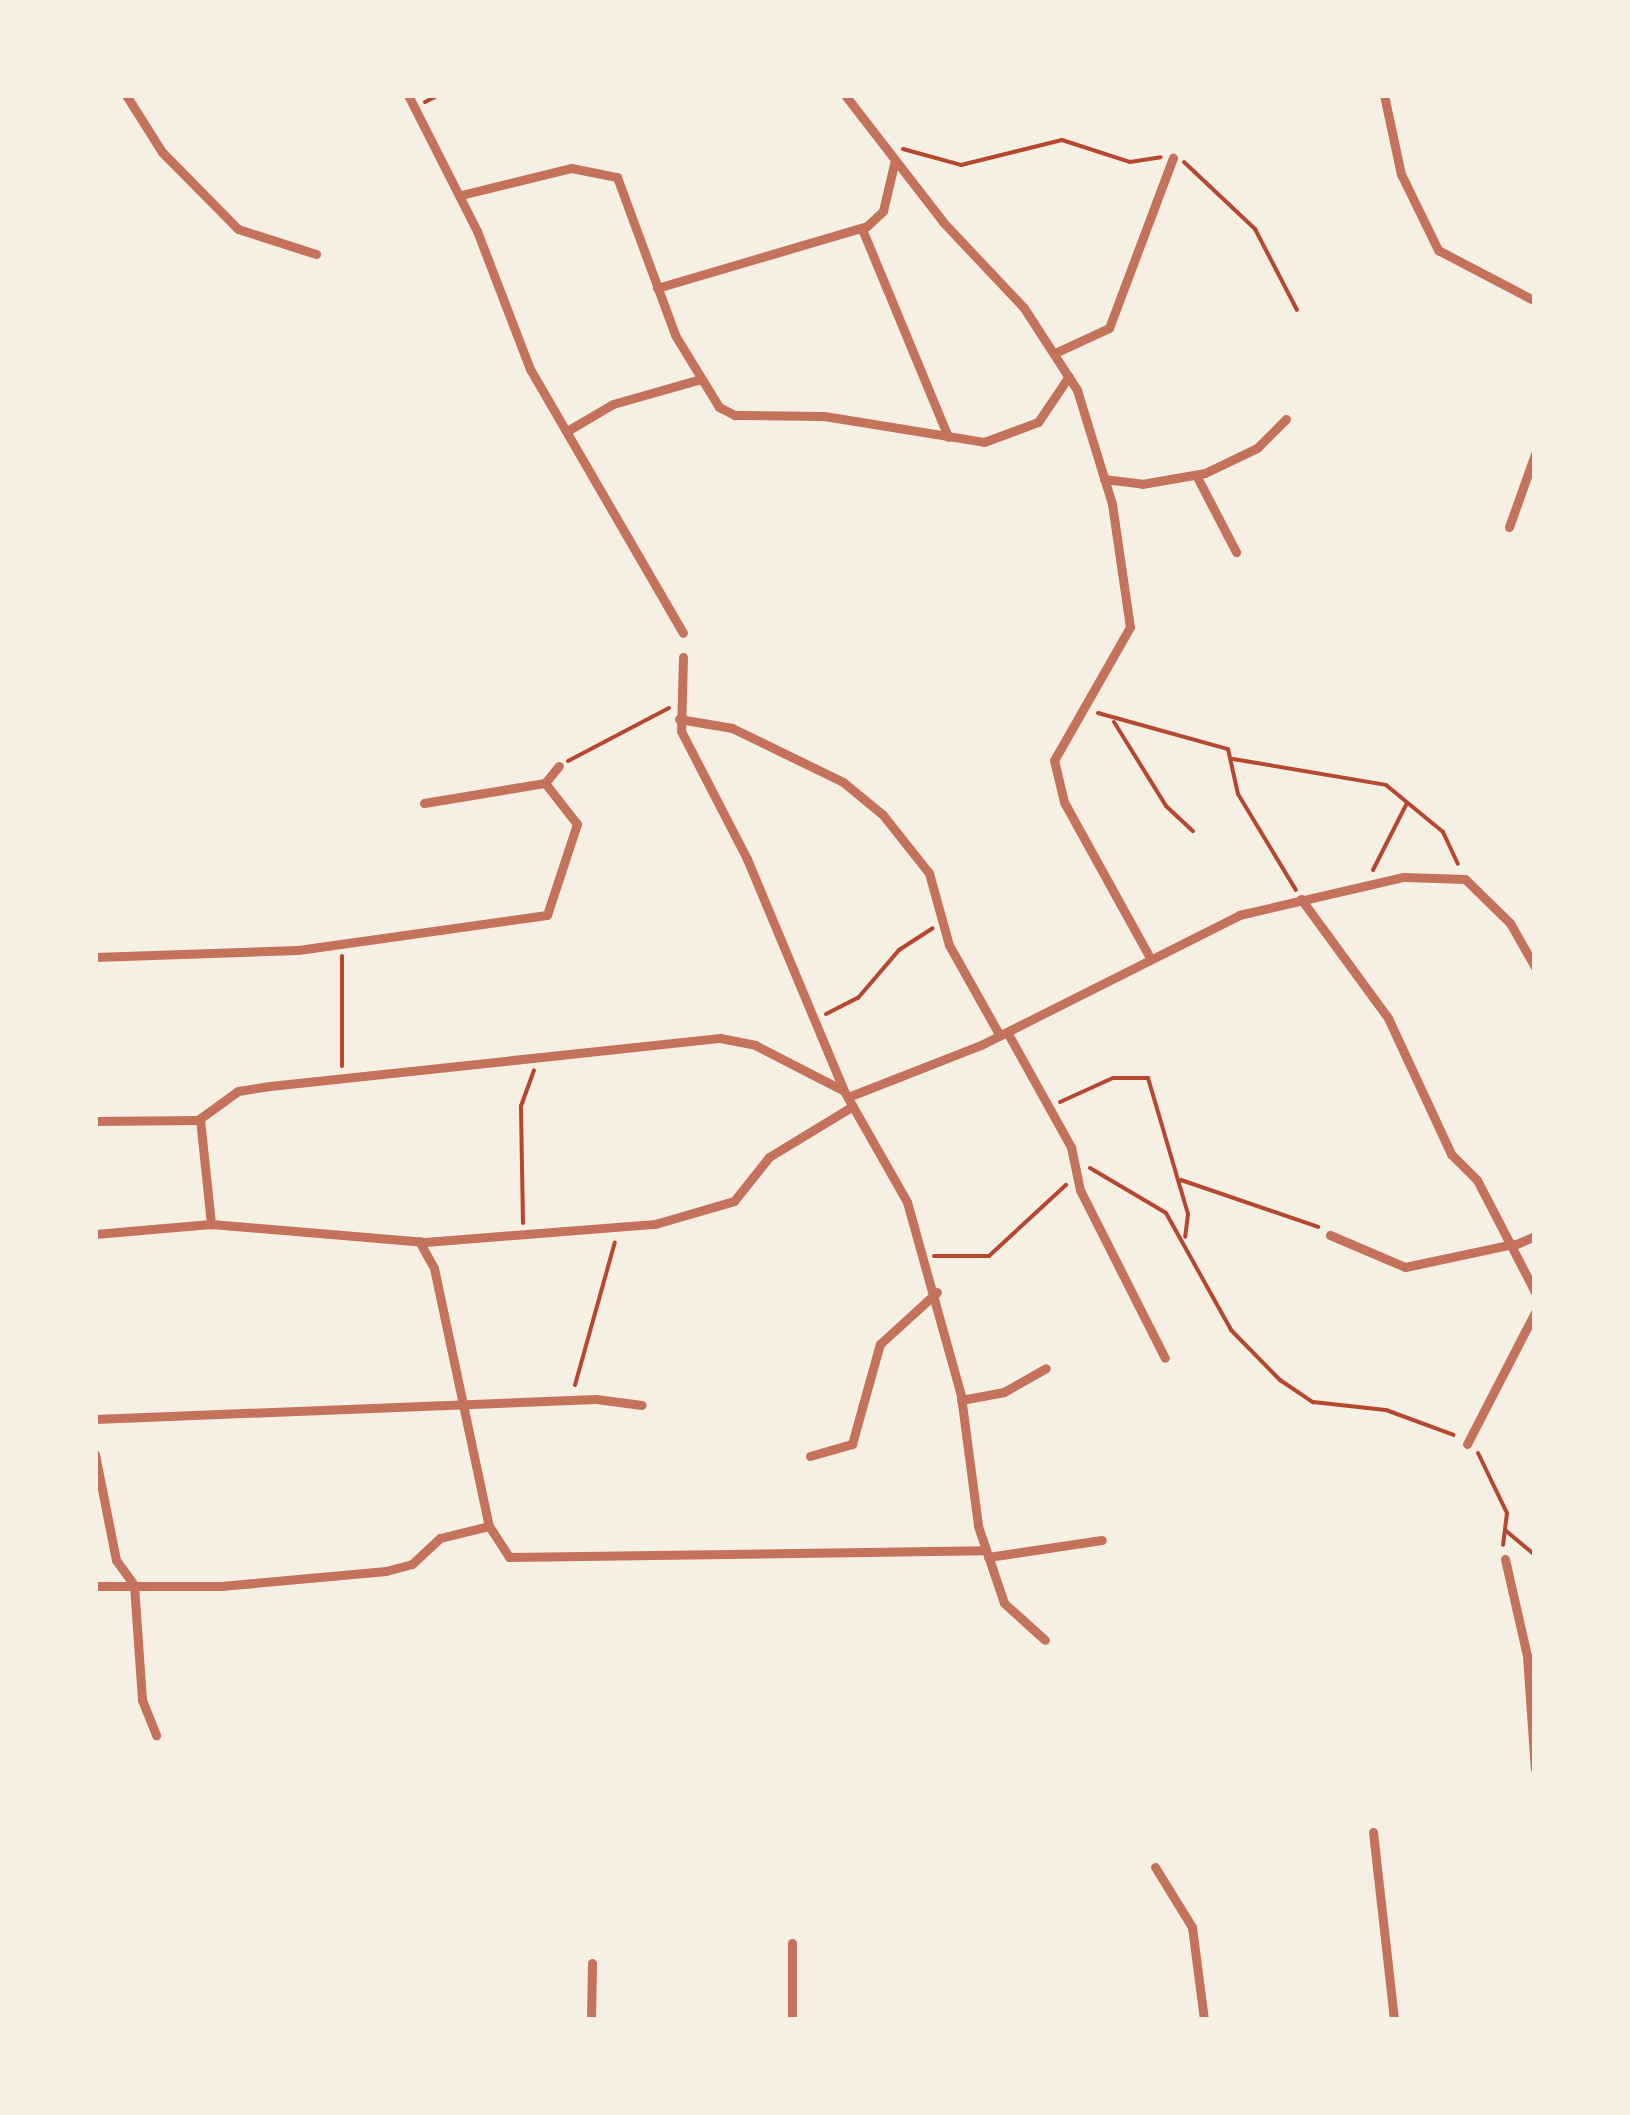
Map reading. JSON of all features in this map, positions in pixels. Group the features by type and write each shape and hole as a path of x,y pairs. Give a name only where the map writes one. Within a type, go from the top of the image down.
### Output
{"street":[{"path":"126,95 162,152 226,219 260,240 316,254"},
{"path":"408,95 461,195 530,369 684,634"},
{"path":"845,95 1057,352 1069,376 1104,479 1130,626 1086,704 1056,744 1057,778 1149,956"},
{"path":"1384,95 1401,174 1438,250 1535,301"},
{"path":"1057,352 1109,328 1172,158"},
{"path":"657,288 862,229 883,211 895,160"},
{"path":"461,195 571,168 617,177 657,288 701,379 735,415 824,416 984,442 1025,432 1069,376"},
{"path":"862,229 948,437"},
{"path":"567,431 614,404 701,379"},
{"path":"1104,479 1196,476 1258,448 1286,419"},
{"path":"1508,527 1535,454"},
{"path":"1196,476 1236,552"},
{"path":"684,657 679,719 849,1098 928,1256 961,1400 964,1468 1004,1604 1045,1640"},
{"path":"679,719 732,728 842,782 917,854 942,924 1003,1034 1050,1106 1074,1160 1076,1174 1165,1358"},
{"path":"424,803 546,783 559,766"},
{"path":"95,957 341,944 554,910 555,873 577,824 546,783"},
{"path":"95,1234 211,1224 419,1241 616,1227 722,1208 769,1157 849,1098 1003,1034 1149,956 1301,899 1364,888 1466,879 1510,923 1535,966"},
{"path":"1301,899 1388,1018 1451,1154 1513,1245 1535,1292"},
{"path":"95,1121 200,1119 238,1091 737,1040 849,1098"},
{"path":"200,1119 211,1224"},
{"path":"1330,1235 1406,1267 1513,1245 1535,1236"},
{"path":"419,1241 434,1268 488,1526 498,1547 521,1559 987,1553 1102,1540"},
{"path":"810,1456 852,1444 880,1344 937,1292"},
{"path":"1468,1444 1535,1312"},
{"path":"961,1400 1004,1392 1046,1368"},
{"path":"95,1419 567,1402 642,1405"},
{"path":"95,1454 116,1560 134,1584 142,1700 156,1734"},
{"path":"95,1586 386,1571 412,1564 440,1538 488,1526"},
{"path":"1505,1560 1528,1656 1535,1769"},
{"path":"1373,1832 1394,2020"},
{"path":"1154,1868 1192,1928 1204,2020"},
{"path":"792,1943 792,2020"},
{"path":"590,2020 592,1964"}],"path":[{"path":"882,141 961,165 1062,140 1130,162 1172,158 1255,229 1297,310"},
{"path":"559,766 624,724 678,704"},
{"path":"1086,704 1114,722 1222,743 1233,759 1238,794 1301,899"},
{"path":"1114,722 1166,806 1193,831"},
{"path":"1233,759 1386,786 1442,832 1466,879"},
{"path":"1364,888 1407,803"},
{"path":"813,1019 858,998 899,950 942,924"},
{"path":"341,944 342,1081"},
{"path":"523,1232 521,1106 538,1062"},
{"path":"1050,1106 1113,1078 1148,1078 1179,1179 1185,1238"},
{"path":"1074,1160 1166,1213 1185,1238 1231,1330 1280,1380 1313,1402 1410,1416 1468,1444 1492,1472 1505,1530 1505,1560"},
{"path":"928,1256 990,1256 1076,1174"},
{"path":"1179,1179 1280,1207 1330,1235"},
{"path":"567,1402 613,1269 616,1227"},
{"path":"1505,1530 1535,1555"}]}
